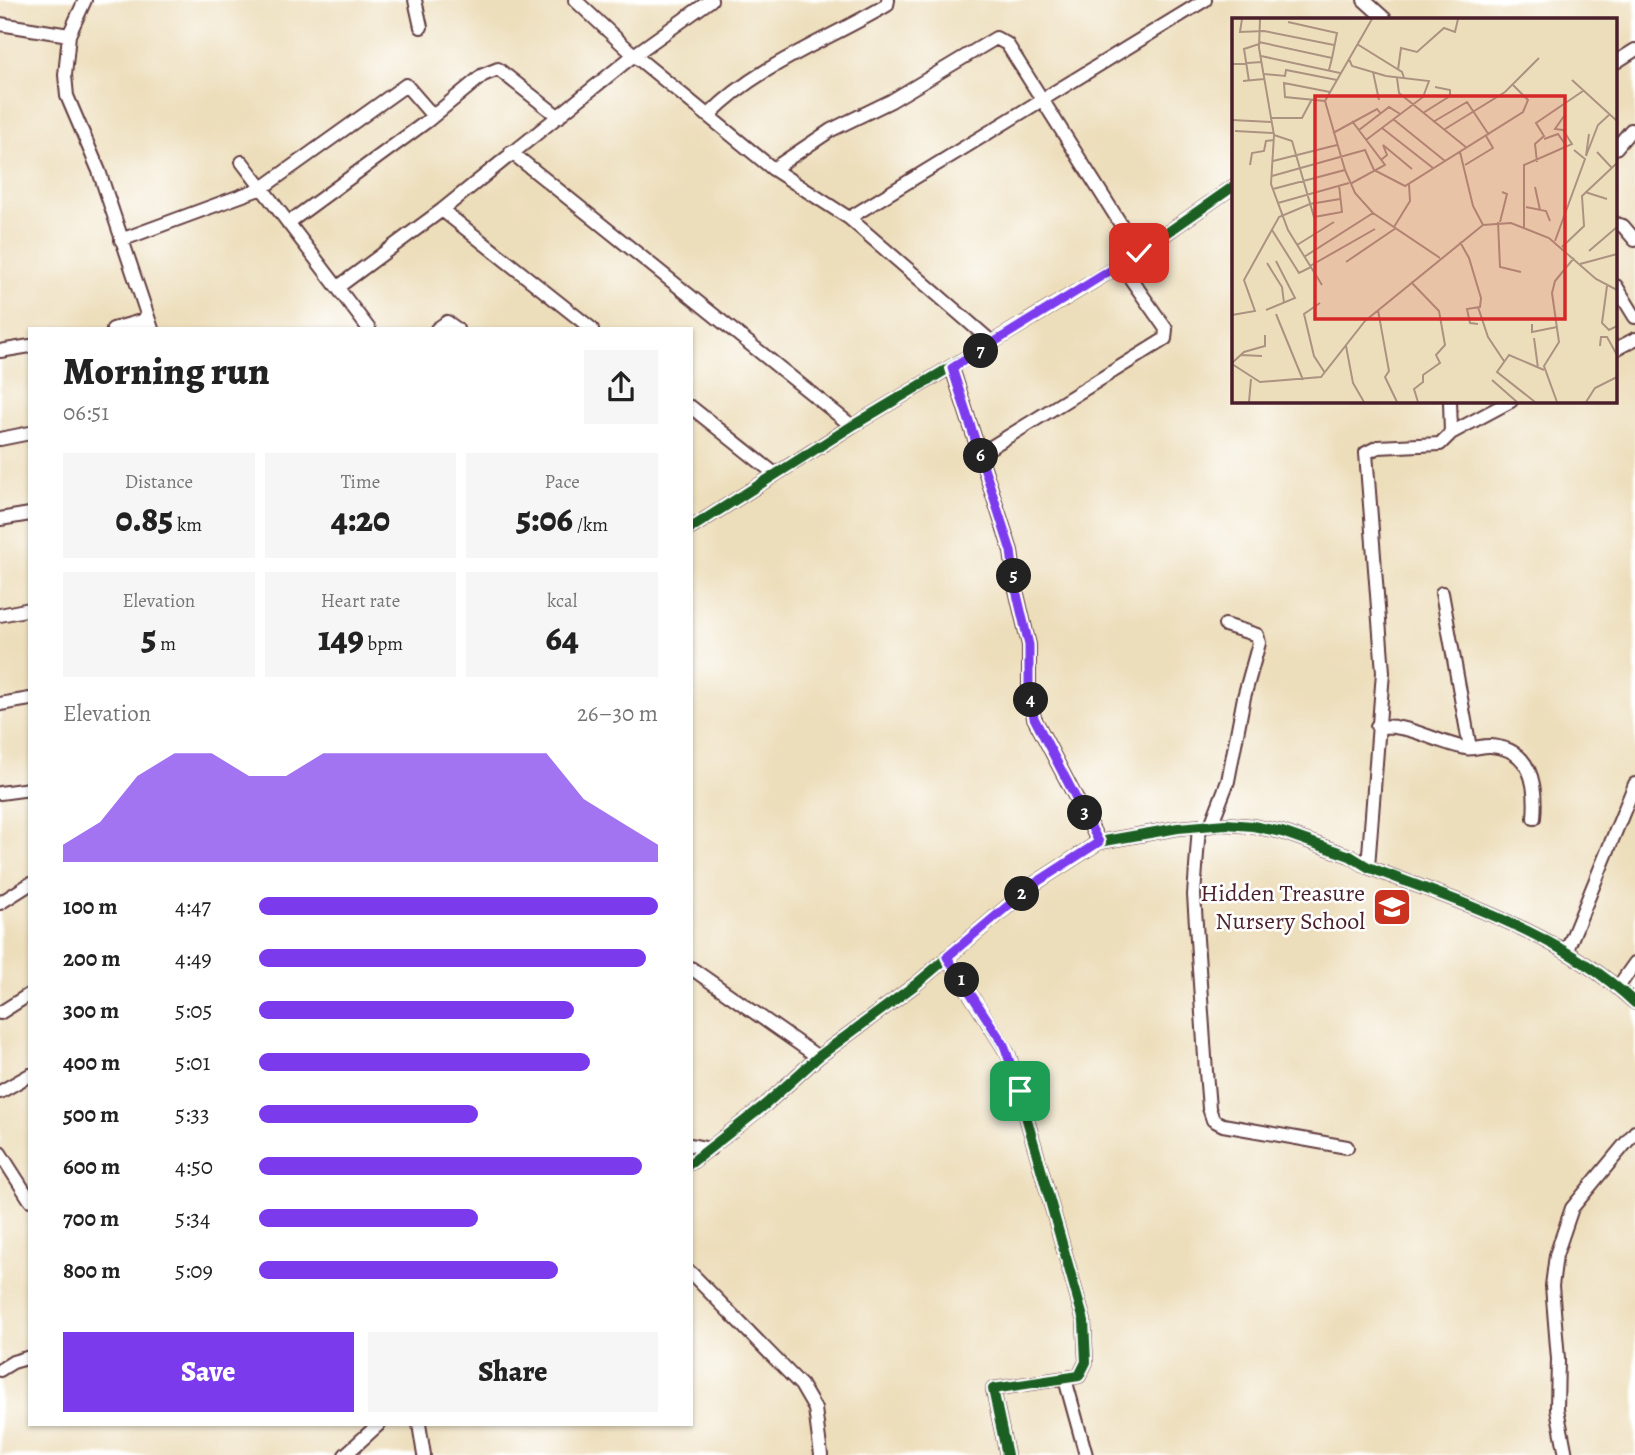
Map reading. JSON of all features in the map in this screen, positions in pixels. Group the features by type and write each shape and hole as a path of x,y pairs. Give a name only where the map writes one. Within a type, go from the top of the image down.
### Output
{"street":[{"path":"85,0 69,35 65,75 67,96 99,171 150,324 128,327"},
{"path":"415,0 421,27"},
{"path":"575,0 634,55 773,169 849,218 993,343"},
{"path":"338,287 442,210 634,55 711,0"},
{"path":"709,114 727,97 799,52 887,5 888,0"},
{"path":"849,218 1205,0"},
{"path":"1364,0 1384,18"},
{"path":"0,24 69,35"},
{"path":"773,169 831,130 891,101 992,39 1007,44 1139,253"},
{"path":"1618,61 1635,50"},
{"path":"288,223 433,117 483,75 498,69 559,117"},
{"path":"121,240 262,188 406,85 433,117"},
{"path":"1618,145 1630,130"},
{"path":"511,152 852,426"},
{"path":"242,162 368,327"},
{"path":"693,527 852,426 1121,265 1232,187"},
{"path":"442,210 589,327"},
{"path":"1618,225 1623,226 1635,240"},
{"path":"980,454 1165,339 1166,329 1121,265"},
{"path":"1618,289 1635,317"},
{"path":"1618,348 1635,339"},
{"path":"0,351 28,346"},
{"path":"952,368 1011,551 1016,590 1029,645 1029,687 1034,718 1099,842"},
{"path":"1450,402 1451,433"},
{"path":"1368,867 1383,672 1382,631 1372,558 1366,453 1378,447 1440,444 1451,433 1509,402"},
{"path":"693,409 775,474"},
{"path":"0,439 28,433"},
{"path":"0,519 28,514"},
{"path":"1442,593 1470,748"},
{"path":"0,615 28,610"},
{"path":"1225,625 1257,635 1259,643 1244,697 1228,781 1205,826 1194,895 1209,1108 1213,1120 1223,1125 1346,1147"},
{"path":"0,704 28,699"},
{"path":"1377,726 1409,728 1470,748 1489,745 1509,749 1520,755 1532,780 1534,818"},
{"path":"1566,950 1635,784"},
{"path":"0,793 28,789"},
{"path":"693,1162 818,1057 947,957 1034,884 1099,842 1205,826 1253,826 1282,832 1350,856 1368,867 1458,900 1566,950 1618,987 1635,1003"},
{"path":"0,903 28,885"},
{"path":"947,957 1004,1045 1020,1091 1084,1321 1086,1362 1079,1376 993,1389 1007,1455"},
{"path":"1618,987 1635,963"},
{"path":"693,969 818,1057"},
{"path":"0,1013 28,995"},
{"path":"0,1092 28,1076"},
{"path":"1566,1455 1557,1409 1558,1359 1552,1286 1556,1255 1561,1233 1572,1208 1635,1132"},
{"path":"693,1145 710,1149"},
{"path":"0,1153 28,1197"},
{"path":"693,1275 809,1396 817,1415 821,1455"},
{"path":"0,1370 28,1358"},
{"path":"1065,1379 1086,1455"},
{"path":"345,1455 377,1426"},
{"path":"419,1426 424,1455"}],"cycle path":[{"path":"693,527 852,426 1121,265 1232,187"},
{"path":"693,1161 766,1104 818,1057 915,985 1034,884 1099,842 1178,828 1226,824 1253,826 1282,832 1350,856 1368,867 1474,907 1542,939 1575,957 1635,1003"},
{"path":"947,957 1009,1056 1084,1321 1086,1362 1079,1376 993,1389 1007,1455"}],"place":[{"name":"Hidden Treasure Nursery School","path":"1392,907"}],"route":[{"path":"1020,1091 1004,1045 947,957 1034,884 1099,842 1034,718 1029,687 1029,645 1016,590 1011,551 952,368 1139,253"}]}
